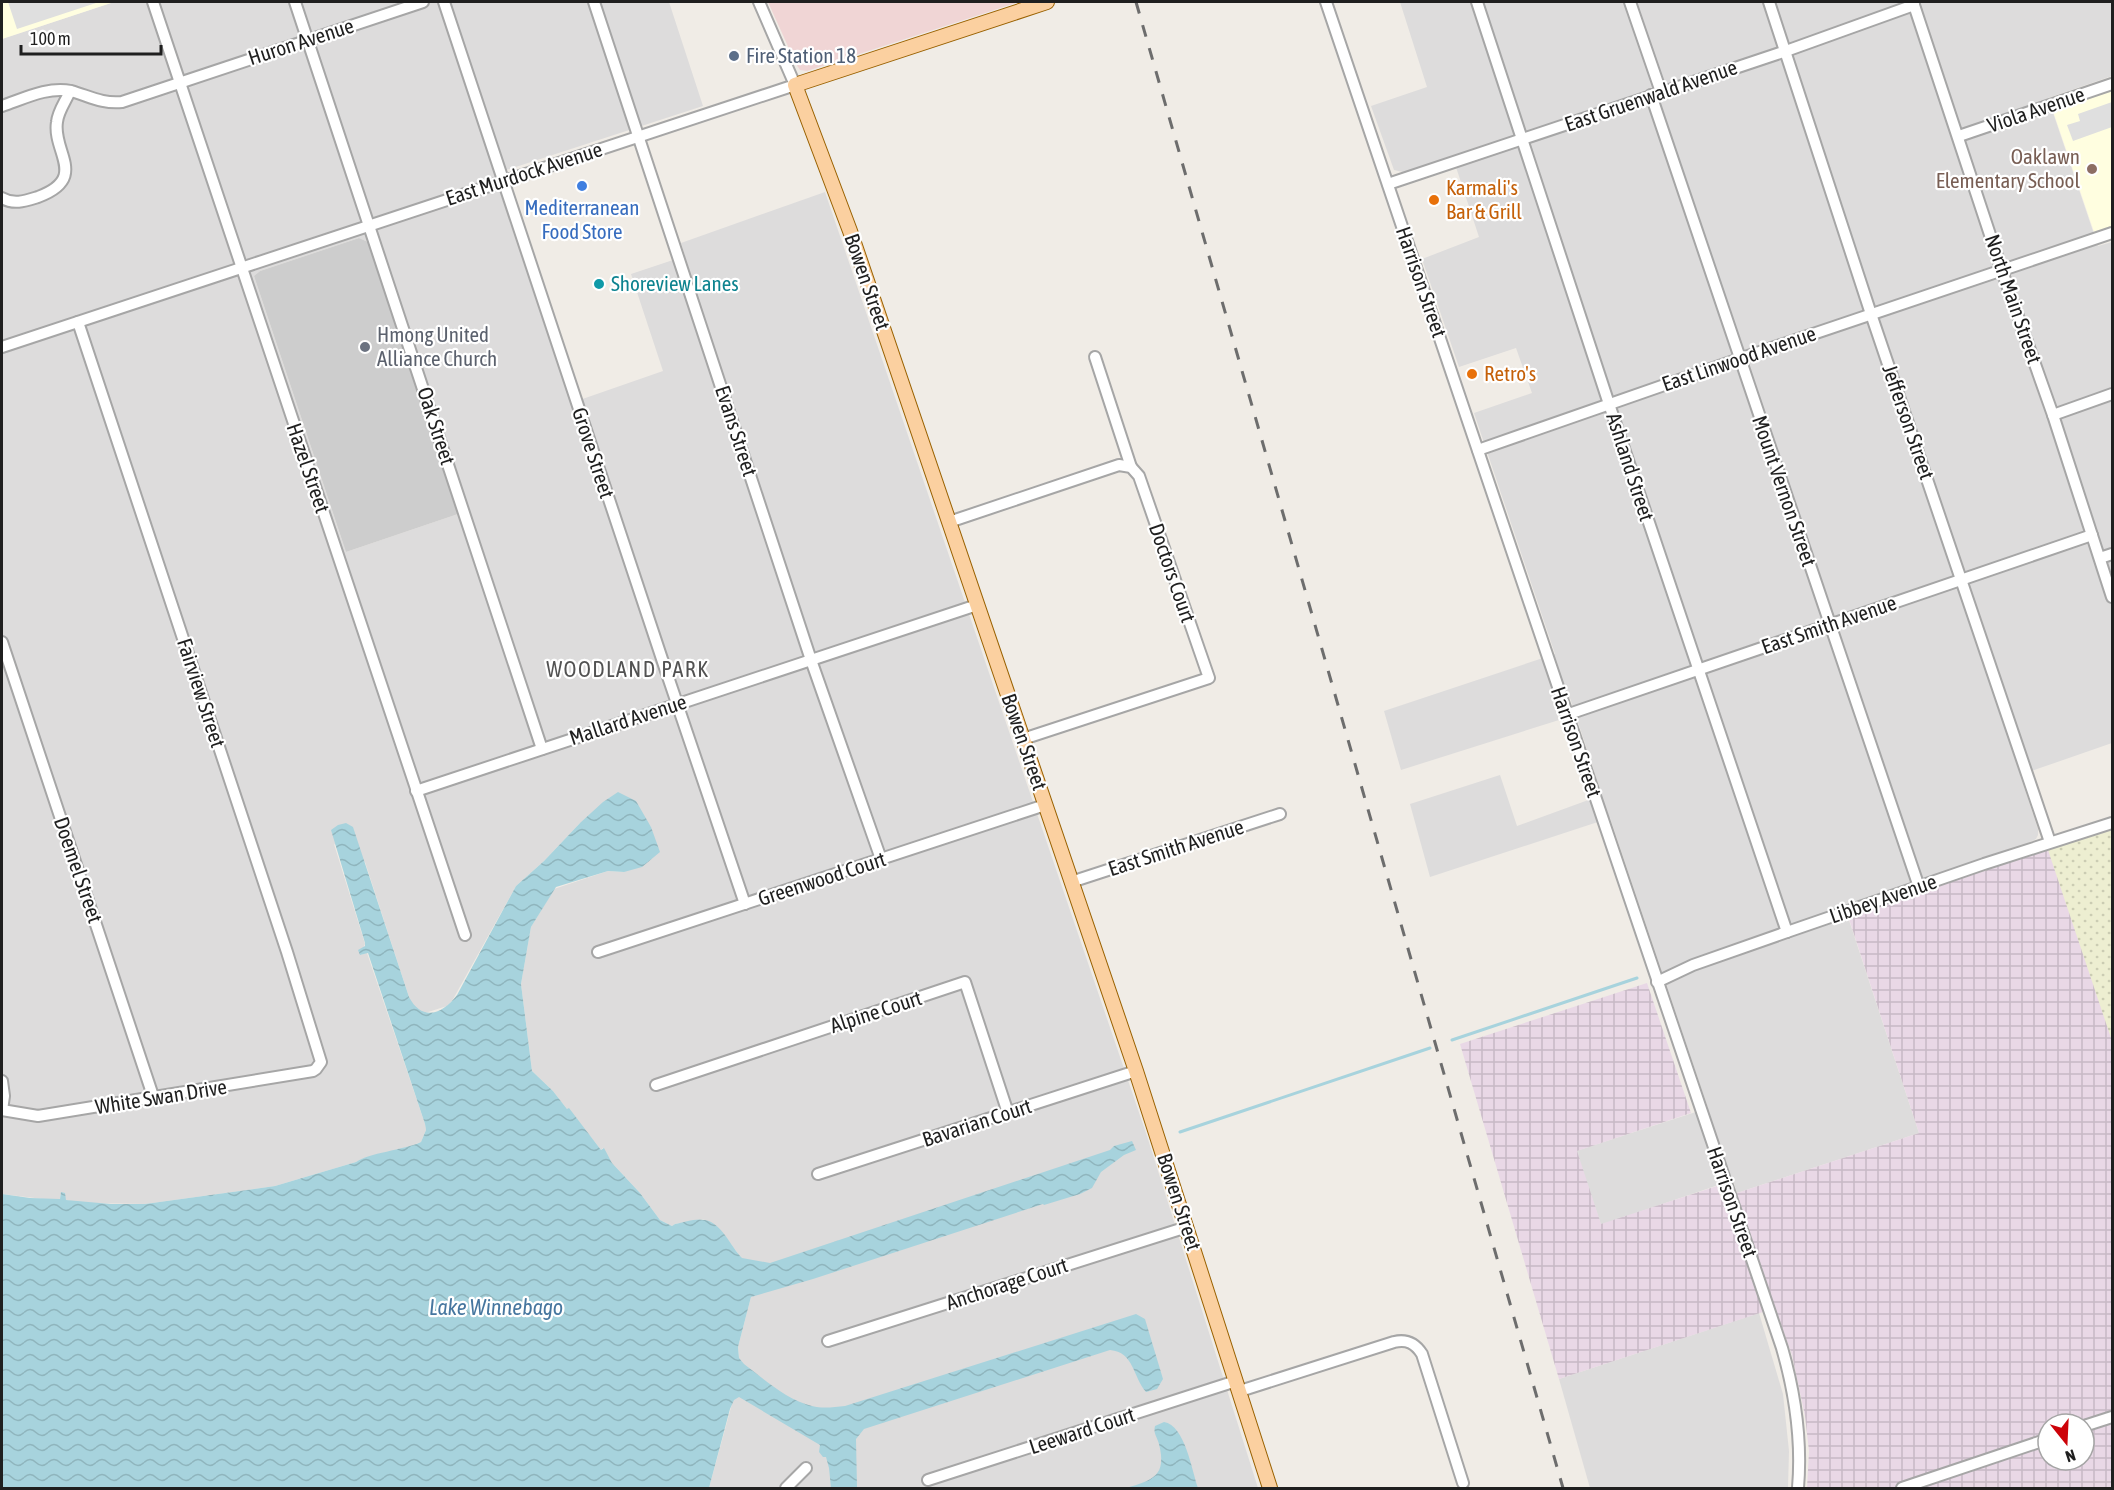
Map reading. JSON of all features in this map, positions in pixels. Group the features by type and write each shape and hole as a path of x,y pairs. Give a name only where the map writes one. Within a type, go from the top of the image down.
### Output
{"main road":[{"name":"East Murdock Avenue","path":"795,85 1047,2"},
{"name":"Bowen Street","path":"795,85 850,231 1046,805 1136,1071 1270,1488"}],"street":[{"name":"Hazel Street","path":"153,2 465,934"},
{"name":"Oak Street","path":"295,2 542,749"},
{"name":"Huron Avenue","path":"70,91 101,102 116,102 423,2"},
{"name":"Grove Street","path":"444,2 676,704 745,904"},
{"name":"Evans Street","path":"594,2 811,660 881,859"},
{"name":"Bowen Street","path":"759,2 795,85"},
{"name":"Harrison Street","path":"1326,2 1785,1358 1796,1412 1799,1443 1798,1488"},
{"name":"Ashland Street","path":"1477,2 1697,670 1786,932"},
{"name":"Mount Vernon Street","path":"1630,2 1656,94 1739,359 1918,887"},
{"name":"Jefferson Street","path":"1769,2 1871,314 2050,842"},
{"name":"East Gruenwald Avenue","path":"1388,184 1786,51 1913,3"},
{"name":"North Main Street","path":"1913,3 2002,271 2053,415 2112,597"},
{"name":"Viola Avenue","path":"1959,136 2112,84"},
{"name":"East Murdock Avenue","path":"2,347 795,85"},
{"path":"2,106 44,92 70,91 56,123 66,166 62,180 50,192 24,202 10,202 2,198"},
{"name":"East Linwood Avenue","path":"1478,450 2112,233"},
{"name":"Fairview Street","path":"78,322 291,962 321,1056 319,1066"},
{"path":"949,522 1119,465 1131,467 1095,357"},
{"path":"2053,415 2112,394"},
{"name":"Doctors Court","path":"1023,739 1209,678 1139,476 1131,467"},
{"name":"East Smith Avenue","path":"1566,715 2092,536"},
{"path":"2100,558 2112,554"},
{"name":"Mallard Avenue","path":"416,791 977,605"},
{"name":"Doemel Street","path":"2,642 154,1099"},
{"name":"Greenwood Court","path":"598,952 1046,805"},
{"name":"East Smith Avenue","path":"1071,882 1280,814"},
{"name":"Libbey Avenue","path":"1657,982 1693,964 2112,823"},
{"name":"Alpine Court","path":"656,1085 964,982 1008,1113"},
{"name":"White Swan Drive","path":"2,1110 38,1116 154,1099 312,1071 319,1066"},
{"name":"Bavarian Court","path":"818,1174 1136,1071"},
{"path":"2,1081 4,1096 2,1110"},
{"name":"Anchorage Court","path":"828,1341 1187,1227"},
{"name":"Leeward Court","path":"928,1480 1238,1386 1405,1340 1418,1347 1422,1354 1463,1483"},
{"path":"2096,1422 2112,1417"},
{"path":"1902,1488 2036,1442"},
{"path":"786,1488 806,1468"}],"shaded area":[{"path":"2,2 114,2 2,39"},
{"path":"8,2 99,2 17,29"},
{"path":"114,2 669,2 703,106 494,174 571,403 663,371 631,274 685,256 681,243 825,192 1147,1136 1258,1488 709,1488 733,1400 739,1358 738,1347 751,1297 742,1259 726,1237 703,1219 672,1226 660,1220 640,1193 612,1163 603,1148 601,1150 569,1109 532,1071 521,984 531,927 554,889 608,871 624,872 651,827 648,823 580,823 544,861 516,886 452,1001 447,1006 425,1013 420,1013 413,1006 409,997 365,862 334,844 365,944 360,955 367,953 425,1124 426,1130 421,1142 275,1186 145,1204 80,1203 66,1200 61,1193 60,1199 51,1200 2,1194 2,39","holes":["359,238 368,242 458,514 346,552 254,276 260,271"]},
{"path":"768,2 1019,2 807,71 800,70 796,64"},
{"path":"1400,2 2112,2 2112,76 2048,98 2098,246 2112,242 2112,743 2020,775 2038,829 2036,839 2022,846 1845,908 1919,1133 1737,1193 1733,1180 1601,1225 1576,1151 1708,1108 1610,818 1430,877 1410,804 1500,775 1517,826 1602,795 1570,698 1554,704 1559,720 1401,770 1384,711 1555,654 1474,413 1532,393 1516,348 1459,367 1422,259 1479,237 1453,158 1403,172 1394,170 1371,106 1427,87"},
{"name":"Oaklawn Elementary School","path":"2112,91 2112,226 2094,232 2053,111"},
{"path":"2112,102 2112,127 2073,141 2067,125 2080,121 2078,114"},
{"path":"359,238 368,242 458,514 346,552 254,276 260,271"},
{"path":"2112,830 2112,1041 2048,850"},
{"path":"2051,849 2112,1038 2112,1488 1807,1488 1809,1451 1805,1416 1792,1355 1775,1308 1559,1379 1460,1044 1647,983 1691,1113 1577,1151 1601,1224 1717,1186 1721,1199 1919,1133 1848,916"},
{"path":"1759,1313 1783,1394 1789,1451 1788,1488 1590,1488 1559,1379"}],"water":[{"name":"Lake Winnebago","path":"618,792 636,801 651,827 660,852 642,867 624,872 608,871 556,887 531,927 521,984 532,1071 553,1091 567,1109 569,1108 601,1150 604,1148 612,1163 640,1193 660,1220 672,1226 694,1220 711,1222 721,1230 742,1258 770,1263 1110,1150 1114,1146 1132,1141 1136,1150 1124,1155 1101,1172 1092,1188 1080,1194 751,1297 738,1347 739,1358 744,1364 776,1388 803,1403 828,1408 845,1406 1136,1314 1145,1319 1163,1379 1157,1389 1146,1392 1129,1360 1124,1355 1110,1350 864,1429 856,1439 857,1488 831,1488 829,1468 826,1457 819,1452 820,1445 739,1397 734,1400 730,1409 709,1488 2,1488 2,1194 60,1199 61,1192 65,1193 66,1200 145,1204 275,1186 421,1142 426,1130 425,1124 368,953 360,955 358,950 365,946 365,943 331,830 346,823 353,827 409,997 420,1010 433,1012 445,1007 457,995 516,886 544,861 580,823"},
{"path":"1164,1422 1177,1431 1182,1440 1198,1488 1126,1488 1150,1479 1159,1470 1161,1455 1155,1426"}],"waterway":[{"path":"1452,1040 1637,978"},
{"path":"1180,1132 1430,1048"}],"railway":[{"path":"1136,2 1563,1488"}],"place":[{"name":"Fire Station 18","path":"734,56"},
{"name":"Oaklawn Elementary School","path":"2092,169"},
{"name":"Mediterranean Food Store","path":"582,186"},
{"name":"Karmali's Bar & Grill","path":"1434,200"},
{"name":"Shoreview Lanes","path":"599,284"},
{"name":"Hmong United Alliance Church","path":"365,347"},
{"name":"Retro's","path":"1472,374"}],"district":[{"name":"WOODLAND PARK","path":"628,669"}]}
